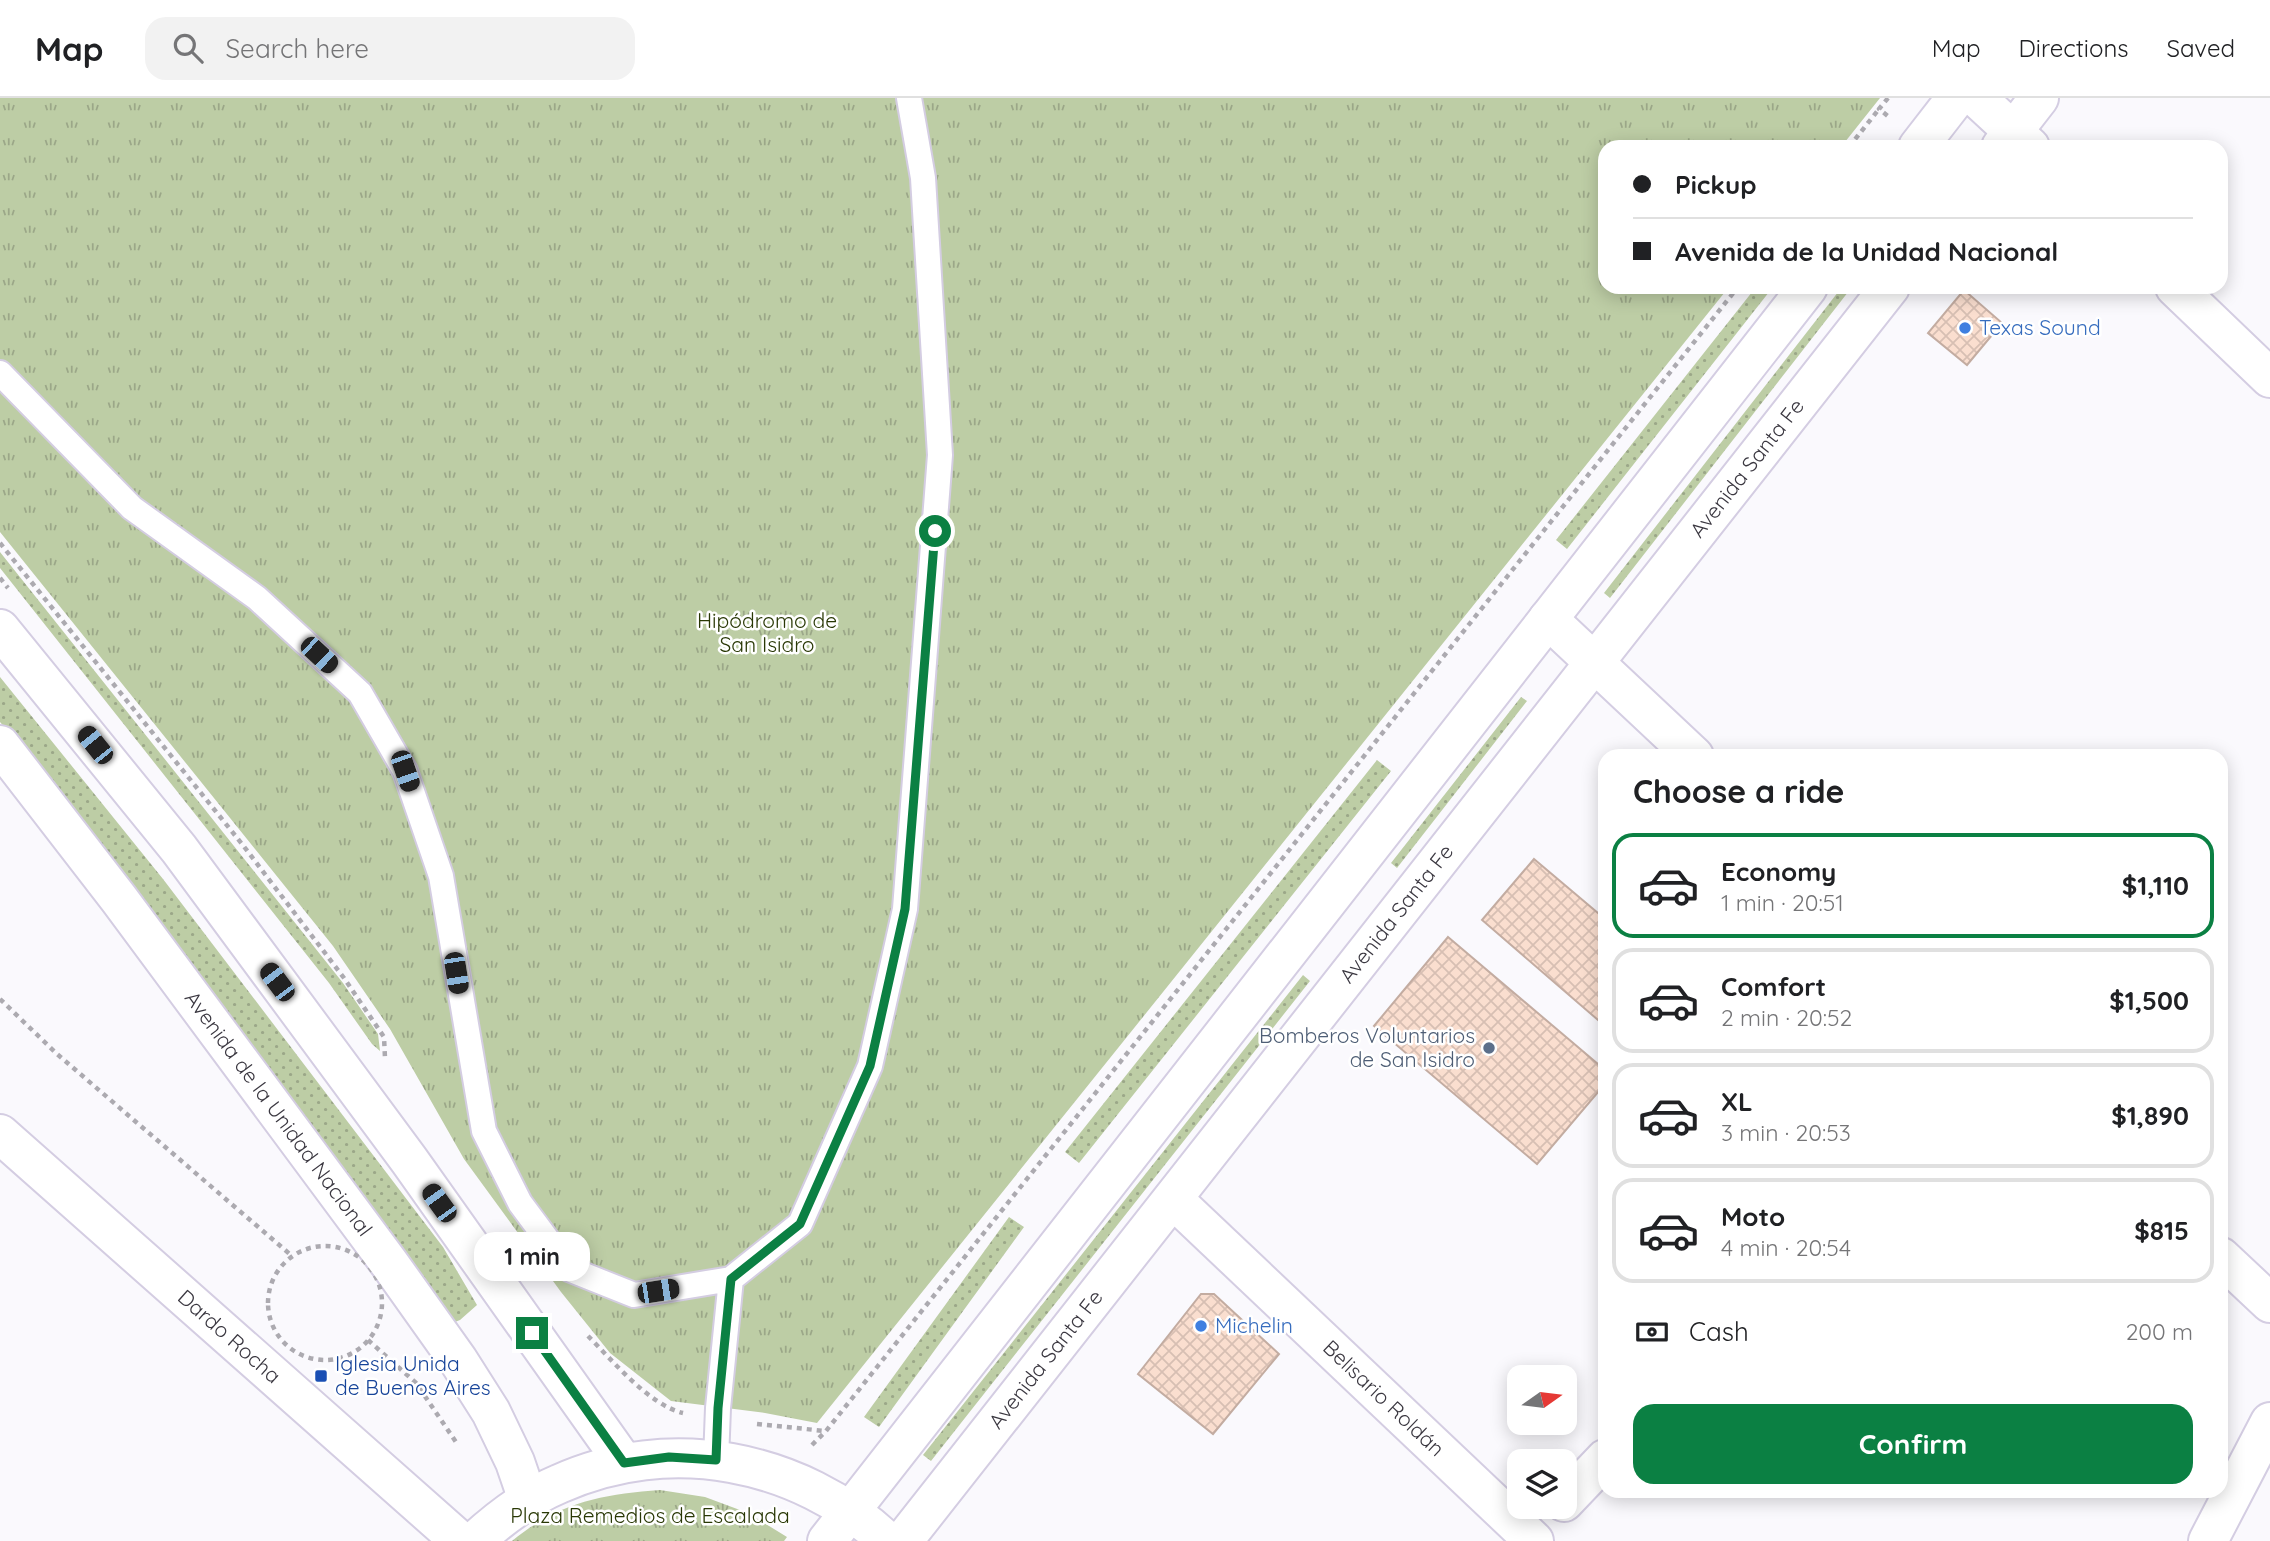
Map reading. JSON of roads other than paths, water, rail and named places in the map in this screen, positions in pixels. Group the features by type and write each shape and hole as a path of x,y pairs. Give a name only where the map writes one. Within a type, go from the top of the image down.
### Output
{"main road":[{"path":"1923,140 1956,98"},
{"path":"1977,98 2013,140"},
{"path":"2016,140 2039,98"},
{"path":"827,1541 1803,294"},
{"name":"Avenida Santa Fe","path":"903,1541 1885,294"},
{"path":"2182,294 2270,378"},
{"path":"1548,619 1687,749"},
{"path":"0,629 179,849 409,1160 624,1463"},
{"name":"Avenida de la Unidad Nacional","path":"0,745 144,932 450,1349 491,1412 515,1462 528,1500"},
{"path":"1326,904 1374,943"},
{"name":"Dardo Rocha","path":"0,1134 460,1541"},
{"name":"Belisario Roldán","path":"1173,1199 1532,1540"},
{"path":"2228,1264 2270,1303"},
{"path":"2208,1541 2270,1422"},
{"path":"475,1541 528,1500 558,1484 624,1463 669,1457 716,1460 783,1475 852,1511 887,1541"},
{"path":"1577,1488 1598,1466"},
{"path":"1532,1540 1550,1519"}],"lane":[{"path":"0,373 132,508 257,598 360,694 405,771 441,876 484,1131 520,1203 569,1269 634,1295 731,1279 800,1224 870,1066 905,909 940,456 923,178 909,98"},
{"path":"716,1460 718,1408 731,1279"}],"place":[{"name":"Texas Sound","path":"1965,328"},
{"name":"Bomberos Voluntarios de San Isidro","path":"1489,1048"},
{"name":"Michelin","path":"1201,1326"},
{"name":"Iglesia Unida de Buenos Aires","path":"321,1376"}],"park label":[{"name":"Hipódromo de San Isidro","path":"767,633"},
{"name":"Plaza Remedios de Escalada","path":"650,1516"}]}
